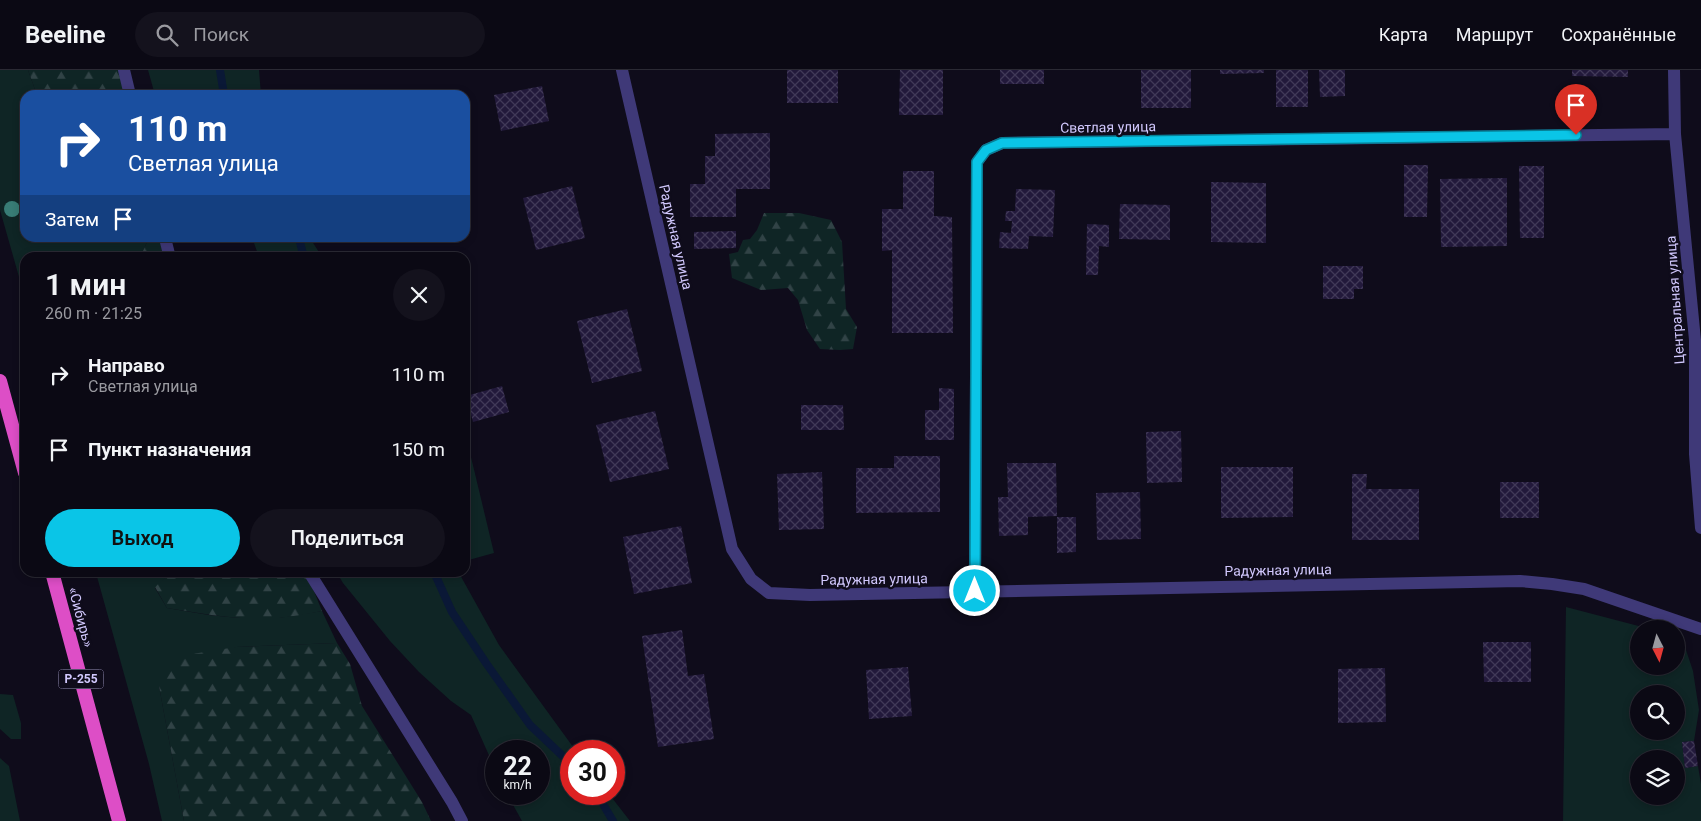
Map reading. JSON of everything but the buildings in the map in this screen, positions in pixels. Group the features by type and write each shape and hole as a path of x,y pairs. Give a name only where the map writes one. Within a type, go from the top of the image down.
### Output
{"highway":[{"path":"0,381 20,455"},
{"name":"«Сибирь»","path":"53,577 119,821"}],"street":[{"path":"124,70 129,90"},
{"name":"Радужная улица","path":"622,70 732,549 751,579 769,593 810,595 1520,581 1584,589 1701,629"},
{"name":"Центральная улица","path":"1674,70 1675,134 1698,340 1695,454 1701,528"},
{"name":"Светлая улица","path":"975,591 977,162 986,150 1002,143 1675,134"},
{"path":"312,577 462,821"}],"green space":[{"path":"0,70 28,70 35,90 20,90 20,242 147,242 142,252 20,252 20,280 0,210"},
{"path":"28,70 125,70 130,90 35,90"},
{"path":"148,70 259,70 261,90 154,90"},
{"path":"764,213 799,213 831,220 842,242 846,309 857,327 853,349 820,349 807,330 798,300 788,288 761,290 732,278 729,254 738,252 743,240 750,239 757,230"},
{"path":"147,242 171,242 174,252 142,252"},
{"path":"253,242 313,242 319,252 257,252"},
{"path":"470,453 494,553 470,560"},
{"path":"97,577 166,577 155,588 167,608 209,615 239,618 278,618 322,611 337,643 236,647 159,686 184,821 162,821 149,764"},
{"path":"166,577 305,577 311,584 322,611 279,618 251,619 167,608 155,587"},
{"path":"339,577 461,577 499,645 568,740 560,740 560,805 618,805 630,821 522,821 513,805 550,805 550,740 485,740 485,746 471,715 451,701 419,672 390,641"},
{"path":"1566,607 1630,624 1630,675 1685,675 1685,647 1693,671 1699,710 1694,741 1682,742 1683,750 1630,750 1630,805 1685,805 1685,768 1698,766 1701,784 1701,821 1563,821"},
{"path":"337,643 350,664 362,706 422,802 431,821 184,821 159,686 168,666 186,655 236,647"},
{"path":"0,694 13,695 21,723 21,739 11,739 0,729"},
{"path":"0,758 9,766 20,821 0,821"}],"waterway":[{"path":"220,70 223,90"},
{"path":"300,242 302,252"},
{"path":"436,577 452,612 486,663 530,725 560,754"},
{"path":"604,805 613,821"}],"route":[{"path":"975,591 977,162 986,150 1002,143 1576,135"}]}
